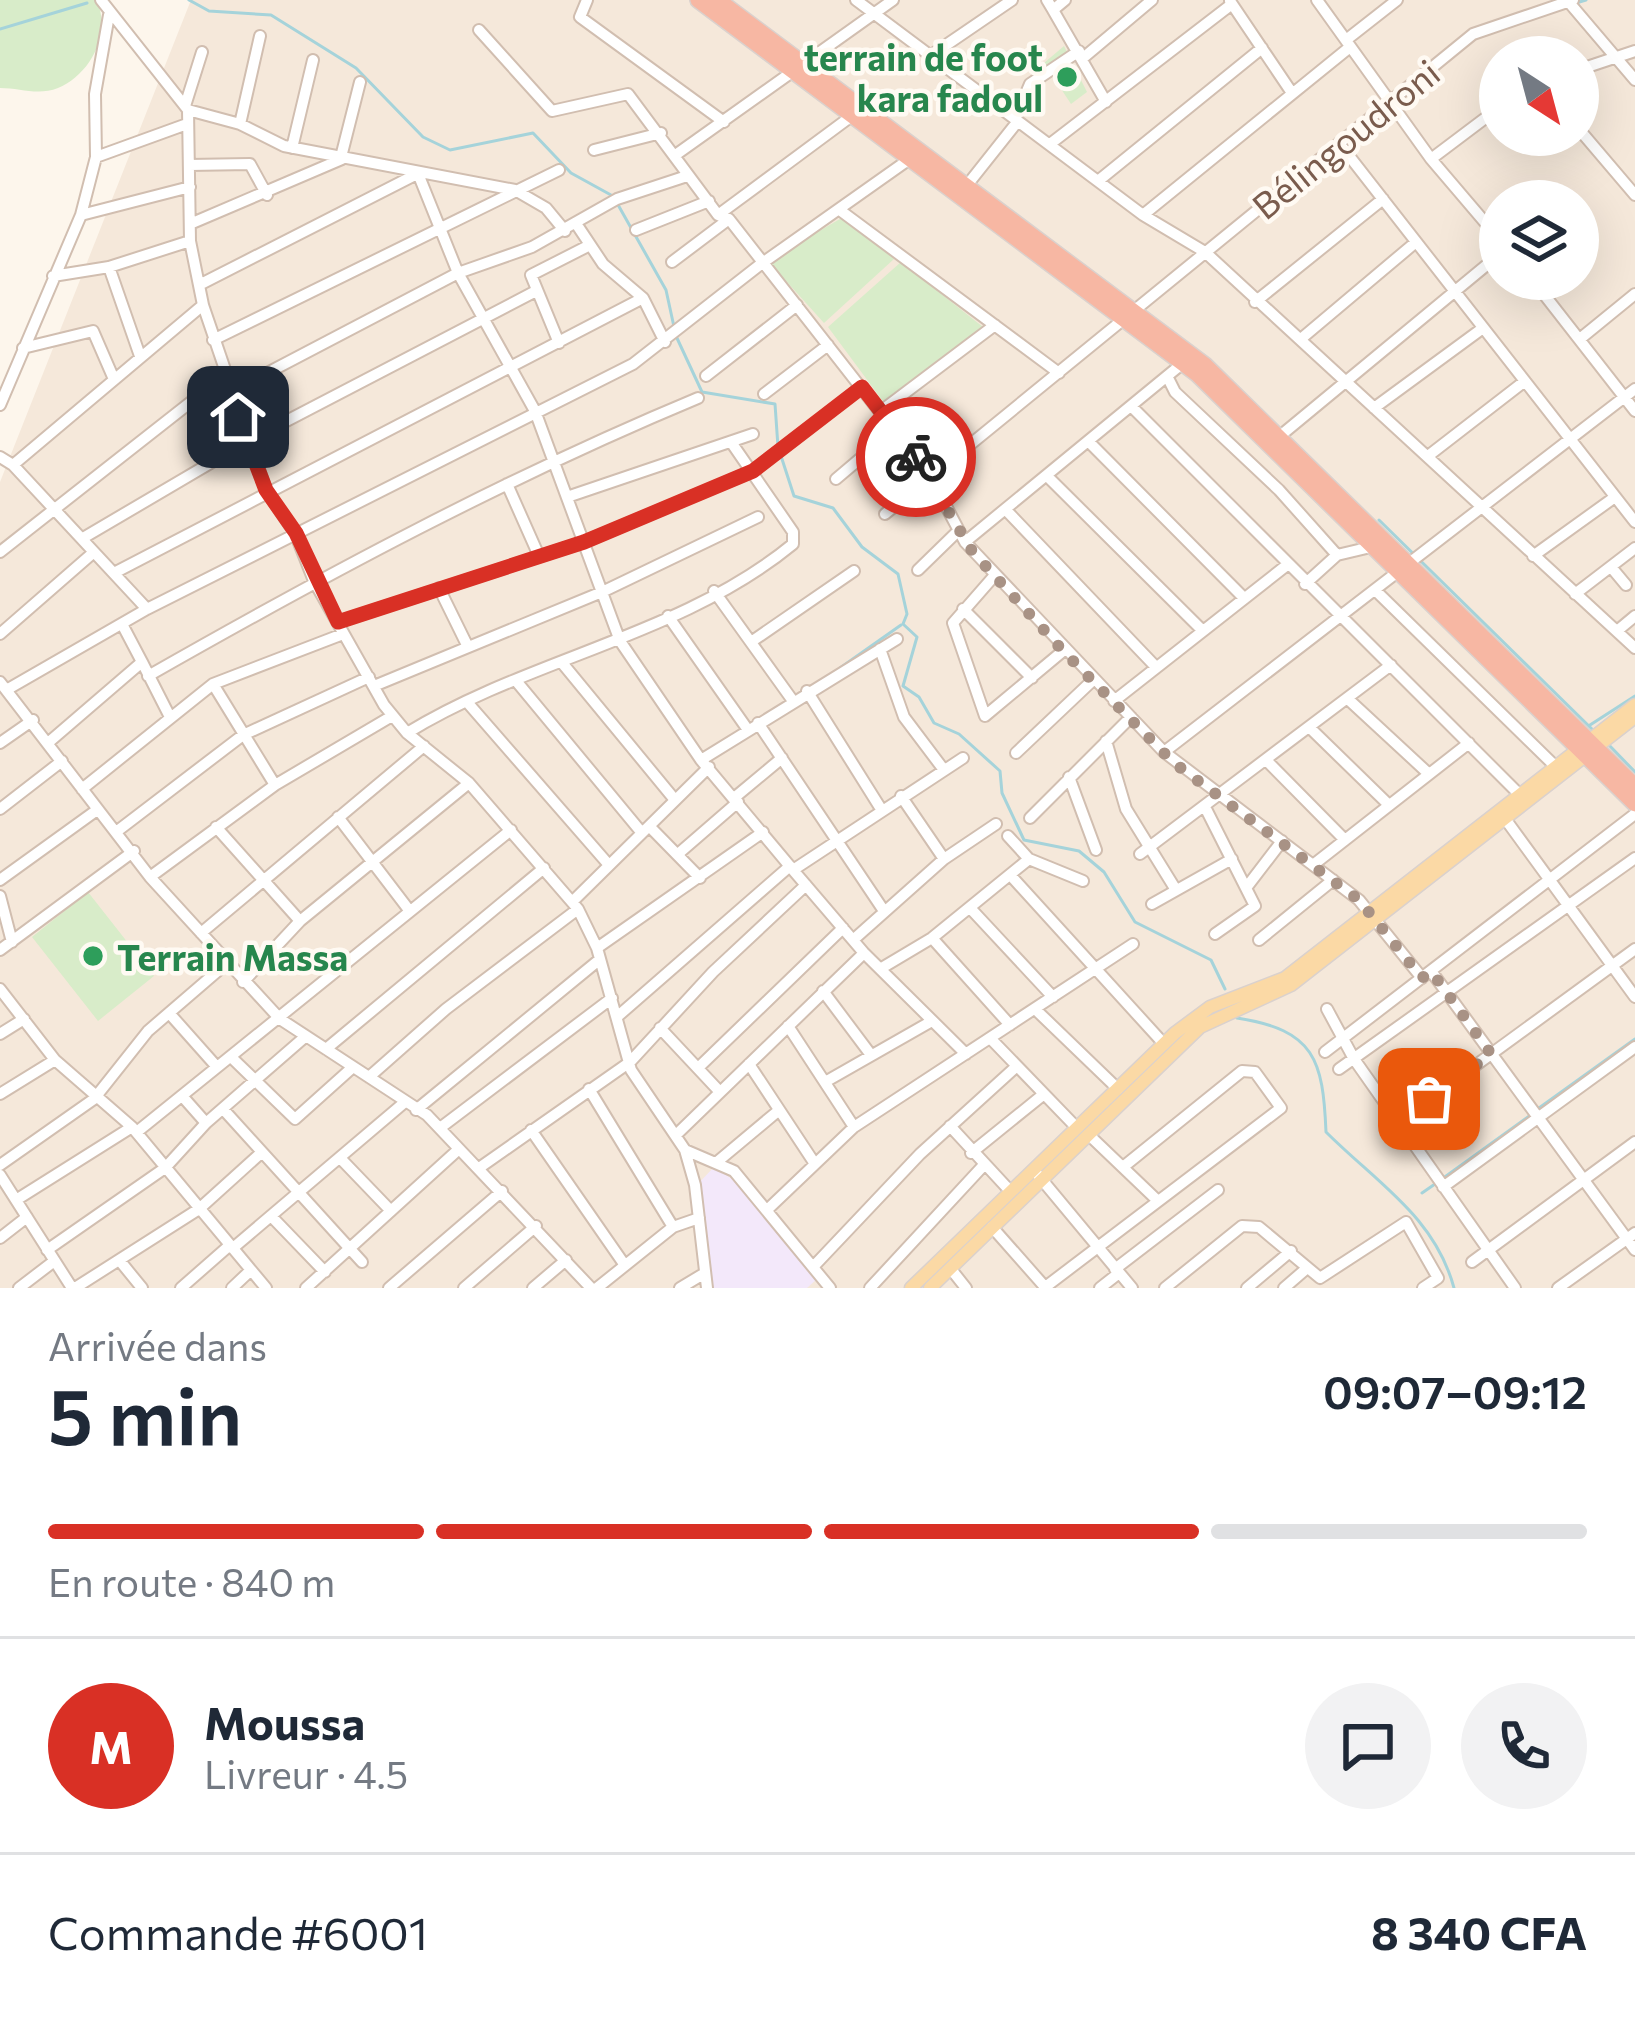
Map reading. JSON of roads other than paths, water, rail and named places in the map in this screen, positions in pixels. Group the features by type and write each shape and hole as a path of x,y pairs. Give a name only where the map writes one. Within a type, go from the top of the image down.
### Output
{"highway":[{"path":"698,0 968,184 1280,436 1588,749 1635,804"},
{"path":"718,0 853,115 1129,312 1375,546 1404,566"},
{"path":"1588,749 1635,786"}],"main road":[{"path":"1083,1131 1164,1044 1210,1007 1285,978 1373,916 1506,820 1635,705"},
{"path":"930,1288 1083,1131 1200,1027 1291,985 1521,796 1635,717"},
{"path":"911,1288 1011,1192 1038,1175"}],"street":[{"path":"101,0 109,15 157,66 187,113"},
{"path":"587,0 580,17 724,122"},
{"path":"856,0 1143,215 1205,252 1635,648"},
{"path":"674,156 893,0"},
{"path":"931,56 1012,0"},
{"path":"1065,0 1050,5 1106,103"},
{"path":"968,184 1016,120 1030,83 1081,54 1152,0"},
{"path":"1317,0 1431,159 1479,215"},
{"path":"1143,215 1397,0"},
{"path":"1569,1 1635,80"},
{"name":"Bélingoudroni","path":"885,514 1490,24 1569,1"},
{"path":"1050,144 1231,2 1292,93"},
{"path":"0,405 81,215 96,157 94,94 109,15"},
{"path":"479,31 553,111 628,94 661,133 687,176 895,429 930,476 961,537 1063,651 1163,752 1333,880 1447,993 1632,1240 1558,1288"},
{"path":"240,124 260,36"},
{"path":"1098,181 1262,48"},
{"path":"1599,62 1635,51"},
{"path":"202,52 187,113 190,241 229,393 266,490 296,533 314,581 392,716 469,783 575,906 598,954 630,1062 685,1150 699,1218 706,1288"},
{"path":"292,148 313,60"},
{"path":"343,158 360,82"},
{"path":"96,157 187,113 240,124 292,148 520,193 571,228 643,298 665,342"},
{"path":"672,262 853,115"},
{"path":"1431,159 1479,123"},
{"path":"594,150 661,133"},
{"path":"1340,143 1635,521"},
{"path":"1599,153 1635,195"},
{"path":"190,224 343,158"},
{"path":"699,1218 673,1228 594,1288 440,1128 280,1019 150,877 134,850 97,810 4,686 633,364 761,264 911,158"},
{"path":"189,165 250,164 267,194"},
{"path":"213,340 560,170"},
{"path":"417,175 458,273 535,411 620,641 705,764 806,885 864,953 965,1054"},
{"path":"199,284 417,175"},
{"path":"229,393 458,273 571,228 614,201 687,176"},
{"path":"81,215 190,187"},
{"path":"1255,302 1383,199"},
{"path":"636,230 709,201"},
{"path":"841,211 1059,373"},
{"path":"53,276 109,267 190,241"},
{"path":"1302,338 1416,242"},
{"path":"559,343 536,291 534,272 590,245"},
{"path":"109,267 140,356"},
{"path":"1280,436 1344,378 1479,271"},
{"path":"83,538 248,441 536,291"},
{"path":"1581,338 1635,294"},
{"path":"114,573 643,298"},
{"path":"1549,300 1629,393 1635,411"},
{"path":"13,465 203,305"},
{"path":"706,376 796,305"},
{"path":"880,411 995,325"},
{"path":"1374,408 1484,328"},
{"path":"23,348 93,331 113,377"},
{"path":"764,394 828,345"},
{"path":"918,570 1005,509 1183,362"},
{"path":"0,552 224,376"},
{"path":"1168,378 1196,414 1288,500 1336,555"},
{"path":"1428,456 1526,381"},
{"path":"82,789 213,684 439,588 584,542 753,471 862,387"},
{"path":"1163,752 1629,393"},
{"path":"148,676 314,581 554,458 698,398"},
{"path":"1132,407 1521,796"},
{"path":"836,479 895,429"},
{"path":"570,496 753,434"},
{"path":"407,733 467,702 620,641 796,540 731,442"},
{"path":"1090,442 1244,598"},
{"path":"0,457 54,507 147,609"},
{"path":"1047,476 1202,630"},
{"path":"1288,500 1310,482"},
{"path":"507,484 539,556"},
{"path":"1533,556 1616,496"},
{"path":"1005,509 1156,666"},
{"path":"116,832 243,735 602,592 758,517"},
{"path":"1305,584 1336,555 1375,546"},
{"path":"1576,595 1635,548"},
{"path":"0,634 94,552"},
{"path":"1114,701 1287,565"},
{"path":"1611,566 1626,585"},
{"path":"751,642 854,571"},
{"path":"995,575 952,623 985,716 1063,651"},
{"path":"439,588 468,647"},
{"path":"1375,590 1557,768"},
{"path":"714,591 793,700"},
{"path":"963,609 1032,678"},
{"path":"668,616 782,758 884,911"},
{"path":"1617,631 1635,616"},
{"path":"122,624 170,717"},
{"path":"369,1077 575,906 705,764 753,726 897,639"},
{"path":"880,650 904,718 944,770"},
{"path":"49,742 142,662"},
{"path":"563,664 675,800"},
{"path":"1140,854 1311,730 1391,665"},
{"path":"1016,754 1092,680"},
{"path":"517,682 646,830 700,878"},
{"path":"213,684 275,785"},
{"path":"808,692 881,808"},
{"path":"1349,700 1429,774"},
{"path":"467,702 609,865"},
{"path":"150,877 275,785 392,716"},
{"path":"1030,818 1131,717"},
{"path":"0,743 33,720"},
{"path":"1311,730 1389,806"},
{"path":"1106,741 1126,809 1176,890"},
{"path":"1313,865 1468,743"},
{"path":"201,933 424,746"},
{"path":"678,854 782,758"},
{"path":"618,1016 792,868 963,758"},
{"path":"0,809 62,761"},
{"path":"1268,762 1345,840"},
{"path":"1069,777 1096,850"},
{"path":"244,982 300,921 375,865 469,783"},
{"path":"901,796 944,859"},
{"path":"1206,809 1256,906 1215,934"},
{"path":"0,880 97,810"},
{"path":"1325,1052 1635,814"},
{"path":"338,817 409,910"},
{"path":"1506,820 1635,997"},
{"path":"853,940 944,859 996,824"},
{"path":"216,827 300,921"},
{"path":"16,1200 183,1097 511,830"},
{"path":"182,1288 598,954 763,832"},
{"path":"1008,836 1029,859 1083,881"},
{"path":"1246,888 1282,841"},
{"path":"0,950 134,850"},
{"path":"1339,1069 1635,858"},
{"path":"880,969 932,938 1029,859"},
{"path":"1152,904 1232,859"},
{"path":"326,1048 544,868"},
{"path":"1012,877 1164,1044"},
{"path":"1259,940 1333,880"},
{"path":"479,1168 630,1062 806,885"},
{"path":"0,896 12,942"},
{"path":"971,909 1052,997"},
{"path":"699,1067 844,928"},
{"path":"932,938 1010,1025"},
{"path":"768,1210 854,1127 1133,944"},
{"path":"1398,1122 1635,949"},
{"path":"676,1134 864,953"},
{"path":"0,1165 94,1099 122,1058 227,963"},
{"path":"0,988 55,1060 94,1099 135,1129 266,1288"},
{"path":"823,992 871,1055"},
{"path":"440,1128 612,998"},
{"path":"1035,1009 1118,1089"},
{"path":"1328,1009 1354,1059 1515,1288"},
{"path":"169,1012 218,1067"},
{"path":"0,1034 24,1019"},
{"path":"825,1082 932,1021"},
{"path":"825,1082 932,1021"},
{"path":"788,1026 854,1127"},
{"path":"660,1028 720,1092"},
{"path":"47,1250 165,1168 206,1123 306,1036"},
{"path":"989,1038 1158,1201"},
{"path":"1443,1186 1635,1047"},
{"path":"231,1057 296,1119 352,1067"},
{"path":"0,1094 55,1060"},
{"path":"749,1064 815,1164"},
{"path":"813,1267 950,1126 1017,1066"},
{"path":"992,1228 1045,1288 1279,1113 1277,1101 1255,1072 1242,1071 1124,1167"},
{"path":"589,1089 673,1228"},
{"path":"971,1153 1044,1094"},
{"path":"183,1097 206,1123"},
{"path":"224,1109 362,1262"},
{"path":"717,1162 778,1111"},
{"path":"950,1126 1011,1192"},
{"path":"531,1130 624,1264"},
{"path":"1472,1262 1635,1142"},
{"path":"306,1288 459,1149"},
{"path":"685,1150 734,1171 813,1267 822,1285"},
{"path":"0,1175 74,1288 199,1209 262,1152"},
{"path":"341,1159 391,1210"},
{"path":"870,1288 983,1166"},
{"path":"1038,1175 1132,1288"},
{"path":"1100,1288 1218,1190"},
{"path":"389,1288 502,1191"},
{"path":"271,1216 326,1272"},
{"path":"0,1238 26,1217"},
{"path":"1165,1288 1242,1226 1259,1227 1320,1278 1406,1222 1438,1278 1423,1288"},
{"path":"464,1288 536,1226"},
{"path":"1247,1288 1291,1250"},
{"path":"533,1288 566,1260"},
{"path":"120,1261 142,1288"},
{"path":"19,1288 53,1262"},
{"path":"950,1268 965,1288"},
{"path":"1284,1288 1306,1269"},
{"path":"232,1288 251,1270"},
{"path":"680,1288 704,1273"}],"waterway":[{"path":"189,0 209,11 271,15 356,68 423,137 450,150 533,133 571,173 611,195"},
{"path":"1576,3 1586,0"},
{"path":"0,29 87,3"},
{"path":"617,203 666,290 676,336 702,392 775,404 778,447"},
{"path":"781,456 794,496 833,508 862,547 898,574 907,614 903,624 917,637 903,686 919,697 934,723 959,734 1000,771 1002,793 1024,840 1079,851 1104,872 1135,922 1211,960 1225,989"},
{"path":"1379,520 1595,732"},
{"path":"840,668 901,625"},
{"path":"1590,725 1635,696"},
{"path":"1607,743 1635,772"},
{"path":"1237,1018 1283,1031 1310,1052 1322,1086 1326,1132 1419,1221 1454,1288"},
{"path":"1539,1108 1635,1039"},
{"path":"1442,1179 1532,1114"},
{"path":"1422,1193 1435,1184"}],"place":[{"name":"terrain de foot kara fadoul","path":"1067,77"},
{"name":"Terrain Massa","path":"93,956"}]}
